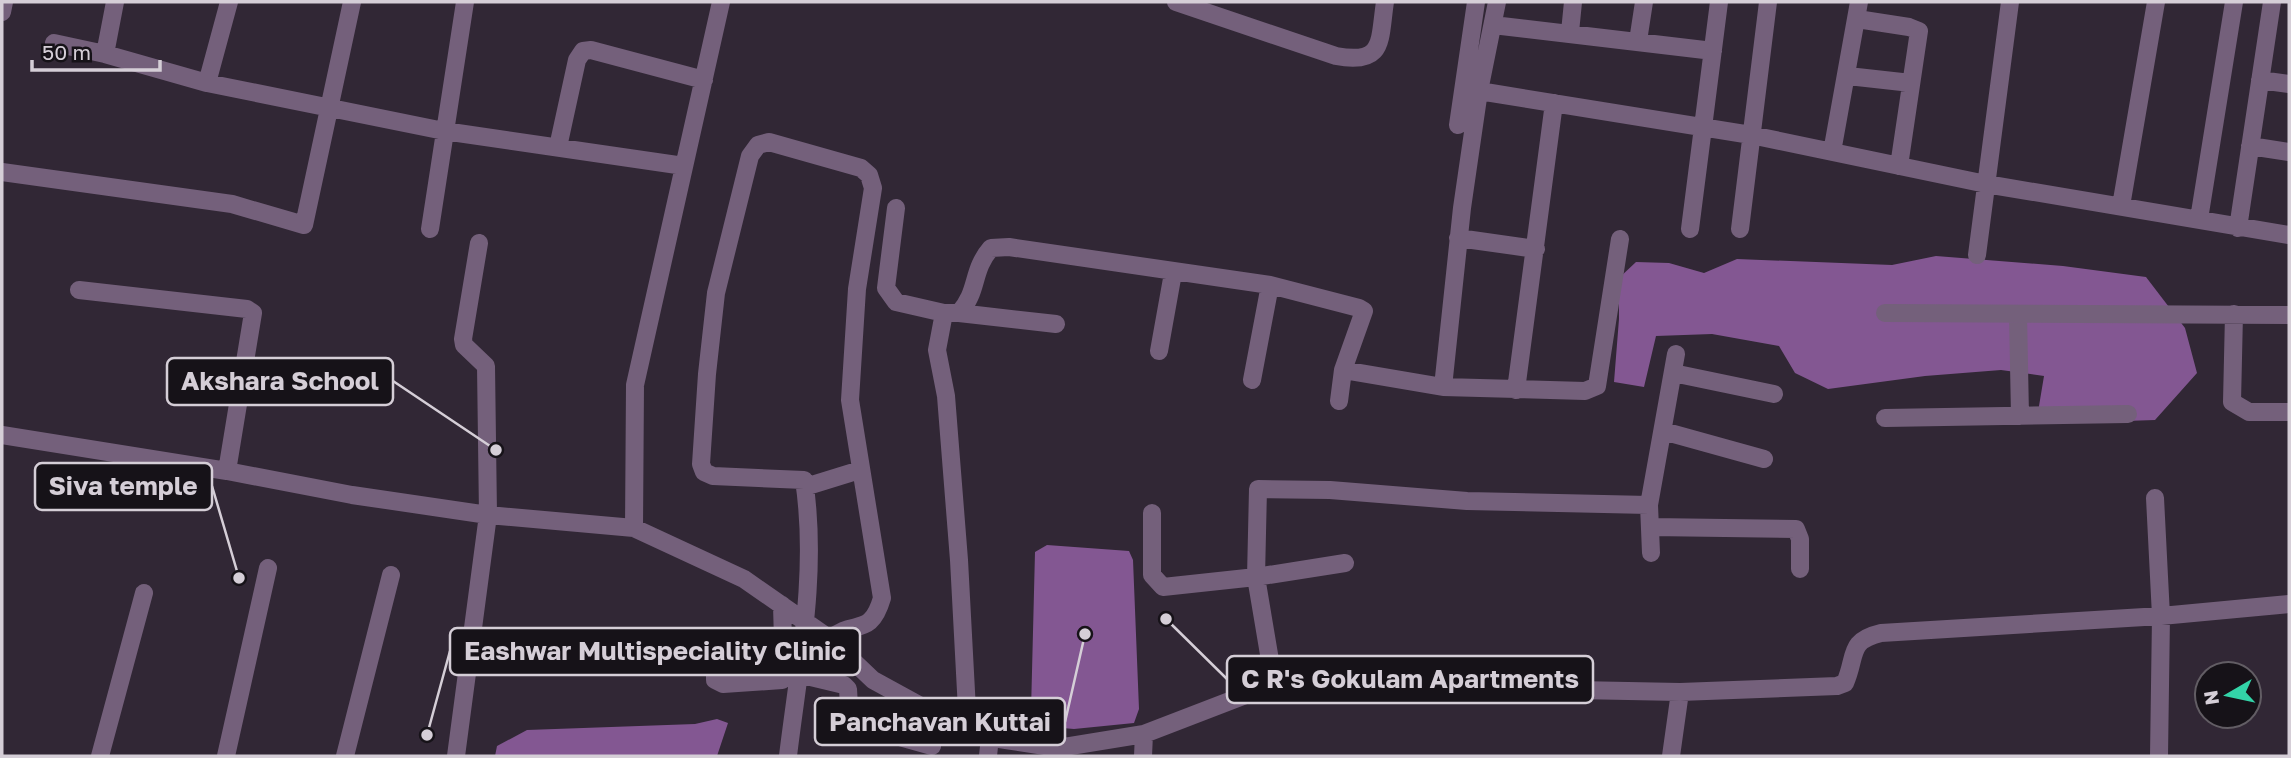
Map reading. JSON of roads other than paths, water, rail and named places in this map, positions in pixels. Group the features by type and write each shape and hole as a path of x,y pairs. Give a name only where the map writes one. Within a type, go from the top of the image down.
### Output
{"street":[{"path":"2,12 4,2"},
{"path":"105,54 115,2"},
{"path":"207,83 229,2"},
{"path":"2,172 232,204 304,225 352,2"},
{"path":"430,229 465,2"},
{"path":"634,528 635,385 720,2"},
{"path":"1182,3 1336,57 1357,60 1371,56 1379,45 1385,2"},
{"path":"1458,125 1476,2"},
{"path":"1443,387 1458,238 1479,91 1497,2"},
{"path":"1570,32 1573,2"},
{"path":"1638,41 1644,2"},
{"path":"1690,229 1719,2"},
{"path":"1740,229 1768,2"},
{"path":"1976,255 2010,2"},
{"path":"2122,206 2156,2"},
{"path":"2199,219 2234,2"},
{"path":"2238,228 2271,2 2289,5"},
{"path":"1832,152 1858,10 1919,31 1899,166"},
{"path":"1493,25 1713,51"},
{"path":"54,43 105,54 207,83 331,109 444,131 684,166"},
{"path":"558,146 577,60 583,51 592,50 704,80"},
{"path":"1848,76 1911,83"},
{"path":"2260,79 2289,84"},
{"path":"1479,91 1751,135 1986,184 2289,235"},
{"path":"1516,390 1554,103"},
{"path":"789,756 797,674 808,608 809,544 804,480 713,476 704,472 701,464 716,293 750,156 758,145 769,142 861,168 869,175 873,188 857,289 850,400 882,598 877,617 863,627 837,633 830,639"},
{"path":"2250,146 2289,152"},
{"path":"896,208 886,288 896,302 951,313 1056,324"},
{"path":"1458,238 1536,249"},
{"path":"1343,370 1443,387 1585,391 1597,386 1620,239"},
{"path":"456,756 488,514 486,366 464,345 463,339 479,243"},
{"path":"968,729 946,397 937,350 951,313 970,300 979,261 991,248 1009,247 1173,273 1270,285 1364,311 1343,370 1339,401"},
{"path":"1159,351 1173,273"},
{"path":"1252,380 1270,285"},
{"path":"79,290 247,309 253,313 227,471"},
{"path":"1885,313 2289,316"},
{"path":"2018,314 2020,415"},
{"path":"2234,314 2232,402 2249,412 2289,412"},
{"path":"1651,553 1649,505 1676,354"},
{"path":"1673,373 1774,394"},
{"path":"1885,418 2128,414"},
{"path":"1663,431 1764,459"},
{"path":"2,435 227,471 352,495 488,514 634,528 744,579 830,639 873,680 937,715 990,737 1058,752 1144,734 1274,684 1679,692 1836,686 1845,683 1856,645 1864,637 1881,633 2161,616 2289,604"},
{"path":"805,486 860,470"},
{"path":"1274,684 1256,577 1258,489 1330,491 1467,501 1649,505"},
{"path":"2155,498 2161,616 2159,756"},
{"path":"1152,513 1152,575 1156,583 1163,587 1256,577 1345,563"},
{"path":"1651,527 1796,529 1800,539 1800,569"},
{"path":"226,756 268,568"},
{"path":"345,756 391,575"},
{"path":"100,756 144,593"},
{"path":"782,605 783,638 784,676 779,682 723,684 715,680 715,638 783,638"},
{"path":"797,674 844,685 848,689 850,723 932,751 937,715"},
{"path":"1671,756 1679,692"},
{"path":"1143,756 1144,734"},
{"path":"988,756 990,737"}],"place":[{"name":"Akshara School","path":"496,450"},
{"name":"Siva temple","path":"239,578"},
{"name":"C R's Gokulam Apartments","path":"1166,619"},
{"name":"Panchavan Kuttai","path":"1085,634"},
{"name":"Eashwar Multispeciality Clinic","path":"427,735"}]}
